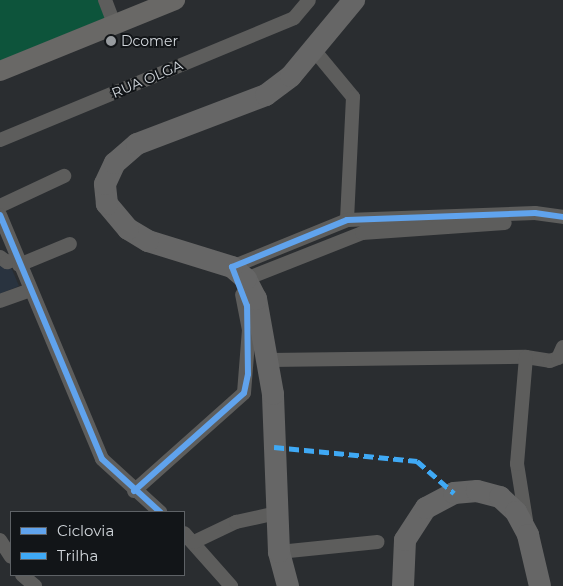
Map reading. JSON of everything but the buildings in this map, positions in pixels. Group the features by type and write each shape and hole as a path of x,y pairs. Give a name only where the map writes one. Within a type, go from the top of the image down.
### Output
{"main road":[{"path":"288,586 279,552 269,360 256,298 239,273 148,241 128,229 107,204 109,174 123,154 137,144 238,110 266,95 314,50 354,0"},
{"path":"403,586 404,540 426,508 454,493 477,491 500,497 516,512 528,535 540,586"}],"street":[{"path":"105,0 114,24"},
{"path":"0,71 174,0"},
{"name":"RUA OLGA","path":"0,140 294,18 309,0"},
{"path":"314,50 353,97 347,220"},
{"path":"0,206 64,176"},
{"path":"239,273 347,220 516,214 563,217"},
{"path":"0,215 18,262 102,459 134,491 159,511"},
{"path":"239,273 362,234 505,223"},
{"path":"0,257 7,262 18,262 70,244"},
{"path":"134,491 244,393 248,374 246,306 239,273"},
{"path":"0,302 30,290"},
{"path":"269,360 526,357 550,361 558,358 563,348"},
{"path":"526,357 517,464 528,535"},
{"path":"231,586 189,537 236,522 277,513"},
{"path":"0,540 10,555"},
{"path":"279,552 377,542"},
{"path":"23,576 35,586"}],"shaded area":[{"path":"0,266 11,267 19,286 0,294"}],"green space":[{"path":"0,0 98,0 105,18 0,61"}],"marked path":[{"path":"274,447 417,461 454,493"}],"cycle path":[{"path":"134,491 244,393 248,374 247,306 232,267 347,220 535,213 563,217"},
{"path":"0,215 102,459 159,511"}],"place":[{"name":"Dcomer","path":"111,41"}]}
